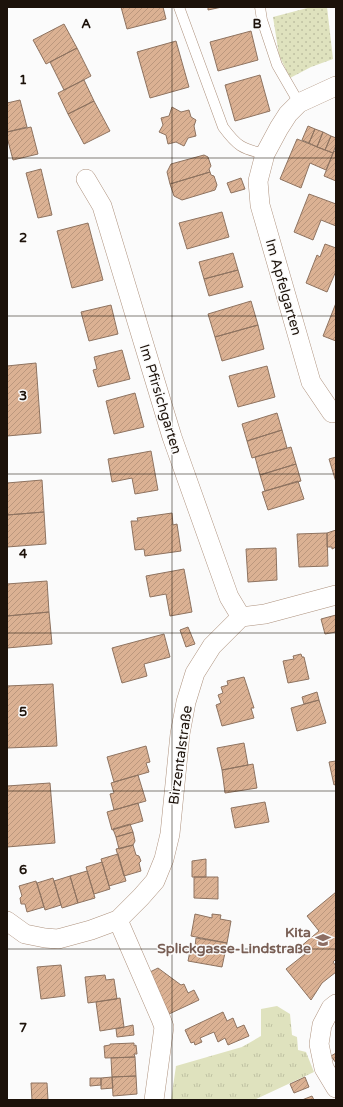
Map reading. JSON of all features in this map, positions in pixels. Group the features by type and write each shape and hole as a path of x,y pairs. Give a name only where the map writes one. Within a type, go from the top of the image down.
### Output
{"street":[{"name":"Im Apfelgarten","path":"332,414 311,382 260,205 258,181 265,154 288,114 299,103 336,86"},
{"name":"Im Pfirsichgarten","path":"86,179 102,206 172,437 229,597 241,617"},
{"path":"241,617 265,614 336,595"},
{"name":"Birzentalstraße","path":"118,920 141,897 154,881 164,859 170,834 180,734 186,702 195,673 212,646 241,617"},
{"path":"7,921 26,934 58,939 91,930 118,920 162,1019 164,1027 154,1100"},
{"path":"336,1004 331,1008 322,1025 320,1036 324,1068 336,1088"}],"lane":[{"path":"178,7 224,127 234,142 248,150 265,154"},
{"path":"260,7 262,20 277,65 299,103"}],"green space":[{"path":"311,7 327,7 333,59 311,67 290,78 279,55 273,17"},
{"path":"277,1006 290,1014 292,1035 297,1037 298,1050 306,1052 314,1072 254,1100 171,1100 176,1066 242,1047 261,1036 261,1009"}],"building":[{"path":"121,7 163,7 166,19 127,29"},
{"path":"208,7 222,7 208,10"},
{"path":"64,24 77,48 46,64 33,40"},
{"path":"251,31 258,60 218,71 210,42"},
{"path":"176,41 189,87 150,98 137,52"},
{"path":"77,48 91,76 64,90 50,62"},
{"path":"260,75 270,111 235,121 225,85"},
{"path":"84,80 94,101 68,114 58,93"},
{"path":"20,100 27,127 7,132 7,103"},
{"path":"94,101 110,131 84,144 68,114"},
{"path":"172,107 181,112 189,110 191,117 196,120 194,126 196,136 188,138 184,146 176,142 168,144 166,135 159,132 163,125 161,118 169,116"},
{"path":"308,126 315,129 309,143 302,140"},
{"path":"31,127 38,154 13,160 7,132"},
{"path":"315,129 323,132 317,147 309,143"},
{"path":"323,132 331,136 325,150 317,147"},
{"path":"331,136 336,138 336,145 333,153 325,150"},
{"path":"297,139 333,153 326,170 310,163 301,188 280,179"},
{"path":"334,151 336,152 336,181 324,176"},
{"path":"204,155 208,157 211,166 209,169 210,172 170,184 167,172 171,164"},
{"path":"41,169 52,215 38,218 26,173"},
{"path":"210,172 211,175 214,176 217,185 215,190 182,200 174,196 170,184"},
{"path":"241,178 245,189 231,193 227,183"},
{"path":"309,194 336,204 336,226 321,220 313,240 294,232"},
{"path":"222,212 229,237 187,249 179,223"},
{"path":"88,223 103,280 72,288 57,231"},
{"path":"325,244 336,248 336,271 327,292 306,283 317,255 320,257"},
{"path":"233,253 238,270 204,279 199,262"},
{"path":"238,270 243,287 209,296 204,279"},
{"path":"251,301 258,325 215,337 208,314"},
{"path":"336,303 336,341 323,336"},
{"path":"111,305 118,334 89,341 81,312"},
{"path":"258,325 264,349 222,361 215,337"},
{"path":"122,350 130,379 98,387 93,370 97,369 94,357"},
{"path":"36,363 41,433 7,436 7,366"},
{"path":"267,366 275,397 238,407 229,376"},
{"path":"135,393 144,427 114,434 106,401"},
{"path":"277,413 282,430 247,441 242,424"},
{"path":"282,430 287,448 252,458 247,441"},
{"path":"291,447 296,464 260,475 255,457"},
{"path":"151,451 158,490 135,494 132,478 112,482 108,459"},
{"path":"336,457 336,482 329,459"},
{"path":"296,464 301,481 265,491 260,475"},
{"path":"42,480 44,512 7,515 7,483"},
{"path":"298,481 304,499 268,510 262,492"},
{"path":"44,512 46,544 7,547 7,515"},
{"path":"172,513 173,525 177,524 181,551 145,556 144,549 135,550 131,521 138,521 137,518"},
{"path":"336,530 336,547 332,549 332,547 327,547 327,533"},
{"path":"327,533 328,566 299,567 297,534"},
{"path":"276,548 277,580 248,582 246,549"},
{"path":"184,569 192,612 170,616 166,594 150,597 146,576"},
{"path":"47,581 49,612 7,616 7,584"},
{"path":"49,612 52,644 7,648 7,616"},
{"path":"336,615 336,632 325,634 321,619"},
{"path":"188,627 195,644 186,647 180,630"},
{"path":"164,634 170,657 144,664 147,676 122,683 112,648"},
{"path":"301,654 302,657 304,657 309,679 288,683 283,661 294,659 293,656"},
{"path":"244,677 254,708 251,708 254,718 222,726 216,705 221,703 218,695 223,693 221,687 228,685 227,681"},
{"path":"53,684 57,746 7,748 7,686"},
{"path":"317,692 319,700 304,704 302,697"},
{"path":"319,700 326,723 297,731 291,708"},
{"path":"244,743 248,765 222,770 217,748"},
{"path":"146,746 150,762 146,763 149,772 114,782 107,757"},
{"path":"336,761 336,784 334,785 329,762"},
{"path":"253,764 257,788 225,793 222,770"},
{"path":"138,775 146,801 114,810 110,794 114,793 111,783"},
{"path":"50,783 55,843 7,847 7,786"},
{"path":"265,802 269,822 235,828 231,808"},
{"path":"138,803 143,821 112,830 107,812"},
{"path":"130,824 133,832 116,837 113,829"},
{"path":"133,832 135,841 133,845 119,849 116,837"},
{"path":"133,845 136,855 139,856 141,861 139,863 141,871 124,876 116,849"},
{"path":"118,854 126,881 109,886 101,859"},
{"path":"206,859 206,877 192,877 192,861"},
{"path":"102,862 110,889 94,894 86,867"},
{"path":"87,871 95,898 78,903 70,876"},
{"path":"70,876 78,903 62,908 54,881"},
{"path":"194,877 218,877 218,899 194,898"},
{"path":"53,878 61,905 45,910 37,883"},
{"path":"36,881 44,907 27,912 25,904 21,904 20,898 22,896 19,886"},
{"name":"Kita Splickgasse-Lindstraße","path":"336,892 336,959 333,962 336,966 336,972 322,983 311,1000 286,969 305,954 299,948 319,931 307,916"},
{"path":"195,914 212,918 212,914 221,915 220,919 231,921 227,943 191,936"},
{"path":"196,938 227,943 222,967 188,961 191,946 195,947"},
{"path":"61,965 65,996 41,999 37,967"},
{"path":"158,968 181,985 184,984 188,993 194,990 199,1000 169,1014 150,972"},
{"path":"105,975 106,980 114,979 117,999 88,1003 85,977"},
{"path":"120,998 124,1027 100,1031 96,1002"},
{"path":"223,1012 227,1021 233,1018 237,1028 244,1025 249,1036 228,1045 225,1038 218,1042 214,1032 200,1038 202,1042 195,1045 194,1042 191,1043 185,1030"},
{"path":"133,1025 134,1035 117,1037 116,1029"},
{"path":"134,1043 134,1046 136,1045 137,1054 134,1054 135,1057 105,1058 104,1046 110,1044"},
{"path":"336,1053 336,1063 331,1056"},
{"path":"135,1057 136,1076 112,1077 111,1058"},
{"path":"136,1076 137,1094 113,1096 112,1077"},
{"path":"112,1077 113,1088 101,1089 101,1078"},
{"path":"305,1077 309,1087 294,1093 290,1084"},
{"path":"90,1078 101,1078 101,1085 90,1086"},
{"path":"31,1083 47,1083 48,1100 32,1100"},
{"path":"312,1096 314,1100 302,1100"}],"place":[{"name":"Kita Splickgasse-Lindstraße","path":"323,940"}]}
